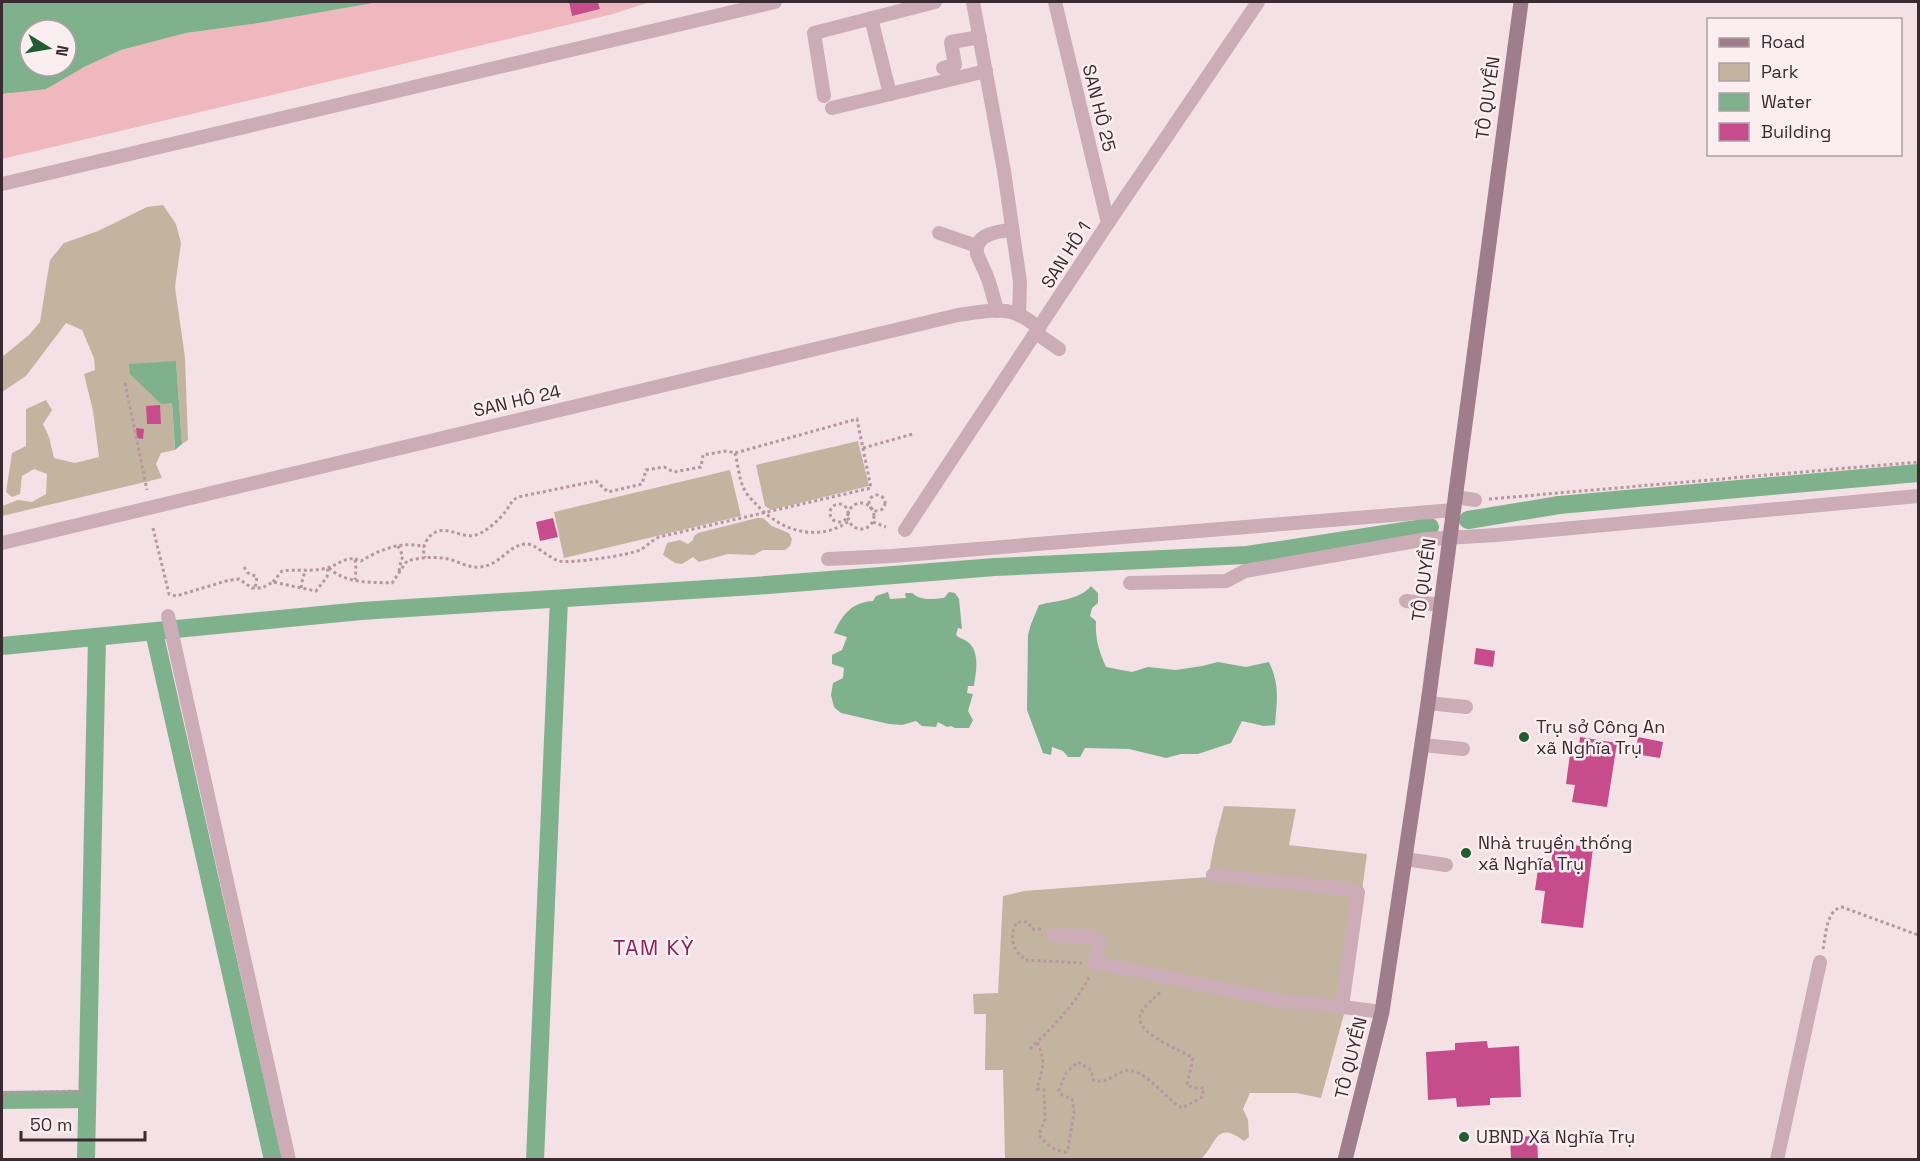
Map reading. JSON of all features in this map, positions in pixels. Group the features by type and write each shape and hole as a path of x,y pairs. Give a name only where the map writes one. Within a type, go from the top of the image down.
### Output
{"main road":[{"name":"TÔ QUYỀN","path":"1345,1160 1382,1012 1428,703 1521,2"}],"street":[{"path":"2,184 775,2"},
{"path":"824,96 814,33 936,2"},
{"path":"973,2 1004,171 1020,282 1019,315"},
{"name":"SAN HÔ 25","path":"1055,2 1108,223"},
{"name":"SAN HÔ 1","path":"905,530 1108,223 1258,2"},
{"path":"871,18 890,94"},
{"path":"943,68 955,65 951,42 980,37"},
{"path":"832,108 986,71"},
{"path":"998,310 987,275 977,254 977,246 983,238 993,232 1012,230"},
{"path":"939,233 977,246"},
{"name":"SAN HÔ 24","path":"2,543 946,317 998,310 1019,315 1059,350"},
{"path":"1130,583 1226,581 1245,571 1427,539 1918,496"},
{"path":"828,559 904,555 1475,500"},
{"path":"1406,601 1441,605"},
{"path":"169,620 289,1160"},
{"path":"1428,703 1466,707"},
{"path":"1422,745 1463,749"},
{"path":"1405,859 1446,864"},
{"path":"1213,875 1359,892 1342,1007"},
{"path":"1053,934 1094,937 1099,941 1095,964 1286,1002 1311,1002 1382,1012"},
{"path":"1778,1160 1820,962"}],"path":[{"path":"125,383 147,490"},
{"path":"328,567 335,574 367,583 392,583 407,561 439,557 478,568 495,564 512,549 527,544 561,562 589,561 640,550 648,542 659,537 871,488 857,419 735,453 727,451 703,455 701,467 674,472 664,467 646,470 642,484 608,492 596,481 518,497 512,501 500,518 476,535 443,530 432,534 424,547 425,558"},
{"path":"863,448 913,434"},
{"path":"735,453 744,489 764,513 780,525 820,534 849,521"},
{"path":"1475,500 1918,462"},
{"path":"871,507 857,504 850,509 848,514 846,519 838,522 831,517 830,511 833,506 839,504 846,508 848,514 849,521 851,525 859,529 867,528 873,522 873,513 871,507 870,502 872,497 877,495 884,499 885,504 881,510 874,510 871,507"},
{"path":"873,522 886,527"},
{"path":"153,528 168,594 176,596 226,580 239,579 252,588 262,588 273,582 282,571 314,571 347,558 361,561 374,553 398,546 414,544 424,547"},
{"path":"398,546 403,556 399,573"},
{"path":"355,559 357,569 355,580"},
{"path":"244,567 248,573 258,577 255,588"},
{"path":"273,582 316,591 327,577 328,567"},
{"path":"301,588 307,570"},
{"path":"1820,962 1831,913 1837,908 1842,907 1918,934"},
{"path":"1030,1049 1059,1022 1075,1000 1095,964 1024,960 1014,949 1012,933 1017,922 1028,922 1032,929 1044,928 1047,935 1053,934"},
{"path":"1037,1042 1044,1061 1037,1089 1044,1090 1045,1096 1045,1119 1039,1135 1043,1141 1060,1151 1066,1152 1068,1149 1074,1112 1072,1099 1062,1095 1059,1090 1066,1073 1078,1062 1091,1070 1093,1080 1101,1083 1110,1080 1118,1073 1130,1070 1142,1075 1173,1104 1182,1108 1202,1097 1203,1088 1193,1088 1187,1085 1193,1058 1163,1044 1160,1039 1143,1028 1140,1022 1140,1015 1144,1009 1173,978"},
{"path":"2,1092 83,1091"}],"green space":[{"path":"163,205 176,224 181,243 175,287 185,358 188,440 182,444 176,361 172,403 175,450 161,453 156,464 162,478 2,516 2,506 18,500 32,502 46,494 47,474 34,469 22,476 20,494 12,497 6,492 12,453 26,446 26,409 46,400 52,410 43,424 54,458 75,463 99,457 93,411 84,374 95,370 94,358 82,330 66,323 26,376 2,392 2,357 29,335 40,322 50,260 64,243 98,231 147,207"},
{"path":"858,441 869,486 771,510 765,506 756,465"},
{"path":"730,470 741,516 564,558 554,512"},
{"path":"763,518 772,526 789,533 792,539 790,546 785,550 763,550 754,555 728,554 699,562 693,557 682,564 675,563 663,555 667,543 680,540 688,544 698,533"},
{"path":"1224,806 1296,809 1289,845 1367,854 1346,1007 1321,1098 1296,1093 1250,1093 1243,1109 1248,1120 1249,1137 1244,1141 1235,1135 1222,1133 1201,1159 1005,1159 1003,1070 985,1070 986,1014 974,1014 973,994 998,993 1003,896 1024,891 1208,877"}],"sand":[{"path":"379,2 569,2 572,15 600,9 598,2 650,2 613,14 2,159 2,94 53,78 78,78 78,69 121,50 186,33"}],"water":[{"path":"2,2 379,2 186,33 121,50 78,70 78,18 18,18 18,78 65,78 46,89 2,94"},
{"path":"176,361 182,444 175,450 172,403 161,404 130,374 129,364"},
{"path":"1091,586 1098,593 1098,603 1092,608 1090,616 1096,621 1098,645 1106,667 1132,672 1148,667 1176,670 1218,662 1246,667 1269,662 1276,686 1275,725 1264,726 1242,721 1231,743 1198,754 1181,754 1166,758 1129,749 1085,748 1080,757 1068,757 1063,751 1052,747 1051,755 1043,753 1027,710 1028,635 1031,624 1039,605 1080,595"},
{"path":"888,592 890,599 906,598 905,593 912,593 927,599 944,598 949,592 955,593 959,599 962,629 958,628 956,635 969,643 976,658 974,686 968,686 967,693 973,694 968,711 973,720 969,728 947,727 938,722 936,727 922,726 916,721 902,725 889,724 841,713 834,707 831,695 833,683 843,678 844,668 832,664 832,655 842,650 847,637 834,633 844,615 854,607 873,601 876,596"}],"building":[{"path":"569,2 598,2 600,9 572,16"},
{"path":"160,405 161,424 147,424 146,406"},
{"path":"136,428 144,429 143,439 137,438"},
{"path":"553,518 558,537 540,541 536,522"},
{"path":"1476,648 1495,651 1493,667 1474,664"},
{"path":"1580,737 1617,743 1607,807 1572,802 1575,785 1566,784 1570,754 1578,755"},
{"path":"1638,737 1663,742 1660,758 1635,754"},
{"path":"1554,842 1593,848 1583,928 1541,923 1545,891 1535,890 1538,869 1550,871"},
{"path":"1487,1041 1488,1048 1519,1046 1521,1097 1490,1098 1490,1105 1457,1107 1456,1098 1428,1100 1426,1052 1455,1050 1455,1043"},
{"path":"1537,1136 1538,1160 1511,1159 1510,1137"}],"waterway":[{"path":"1468,520 1559,505 1918,473"},
{"path":"2,646 361,611 754,586 995,567 1247,555 1430,527"},
{"path":"535,1160 559,599"},
{"path":"154,632 273,1160"},
{"path":"86,1160 97,637"},
{"path":"2,1100 87,1099"}],"place":[{"name":"Trụ sở Công An xã Nghĩa Trụ","path":"1524,737"},
{"name":"Nhà truyền thống xã Nghĩa Trụ","path":"1466,853"},
{"name":"UBND Xã Nghĩa Trụ","path":"1464,1137"}],"district":[{"name":"TAM KỲ","path":"654,948"}]}
